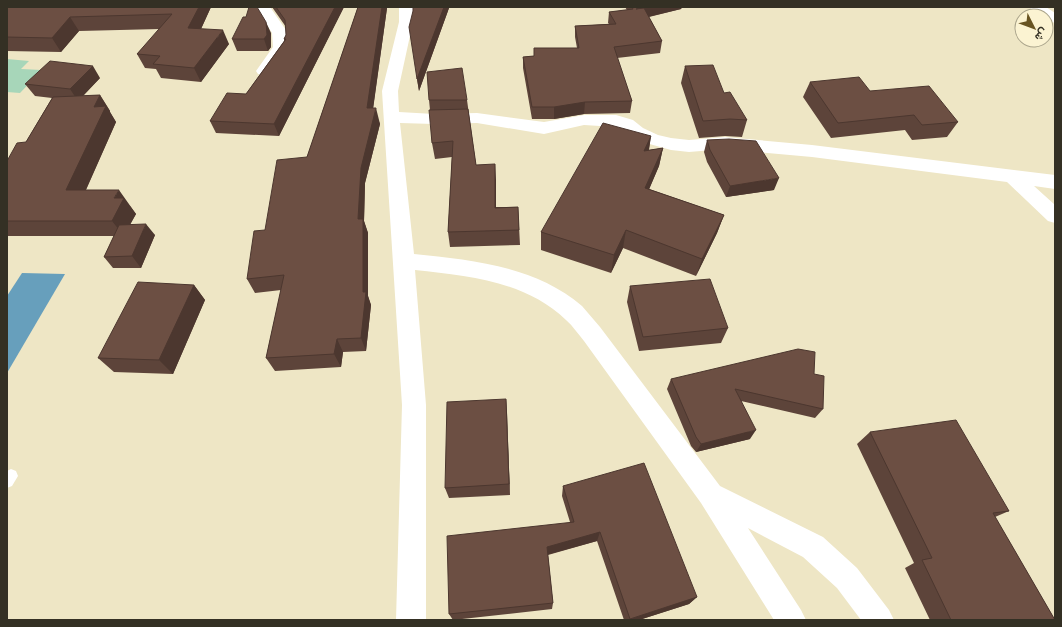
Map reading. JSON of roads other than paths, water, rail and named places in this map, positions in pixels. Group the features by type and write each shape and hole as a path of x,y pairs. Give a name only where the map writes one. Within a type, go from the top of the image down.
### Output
{"street":[{"path":"254,85 281,47 280,33 263,7"},
{"path":"406,7 406,22 390,91 414,405 411,620"},
{"path":"1036,7 1055,19"},
{"path":"391,117 484,119 544,128 584,120 616,120 627,124 636,132 671,144 689,146 725,143 812,151 1055,182"},
{"path":"1013,177 1055,216"},
{"path":"404,261 490,271 526,282 551,294 575,313 710,494 791,620"},
{"path":"710,494 813,547 847,578 879,620"}],"water":[{"path":"22,273 65,274 7,373 7,296"}]}
